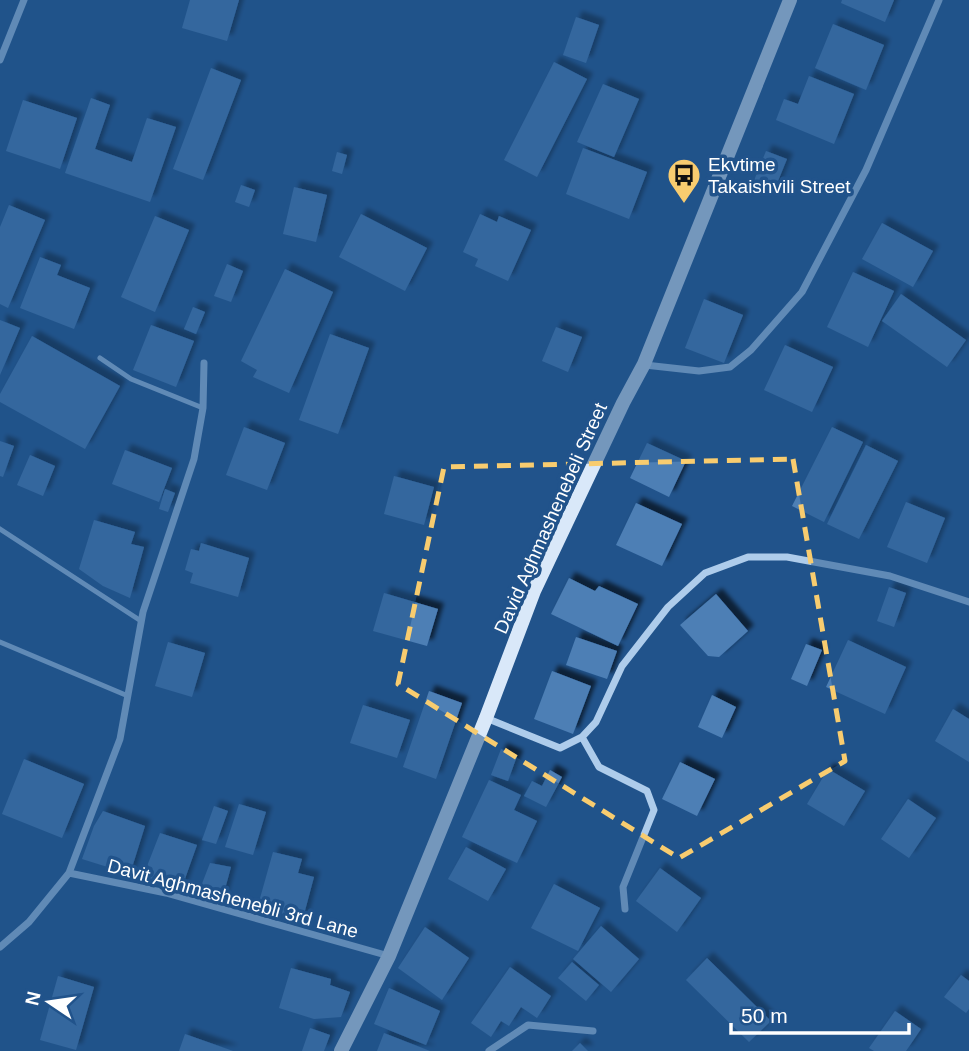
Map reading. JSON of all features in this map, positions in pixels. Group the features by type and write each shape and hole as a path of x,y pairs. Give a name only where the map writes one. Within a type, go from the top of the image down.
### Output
{"street":[{"path":"0,60 24,0"},
{"name":"David Aghmashenebeli Street","path":"341,1051 389,956 486,718 534,591 644,364 790,0"},
{"path":"644,364 699,371 730,367 751,350 802,292 866,170 939,0"},
{"path":"0,947 29,922 69,873 120,739 141,621 194,459 203,408 204,363"},
{"path":"486,718 560,748 582,737 596,722 622,666 668,607 705,573 748,557 787,557 890,576 969,602"},
{"path":"582,737 599,767 647,791 653,810 623,887 625,909"},
{"name":"Davit Aghmashenebli 3rd Lane","path":"69,873 166,893 389,956"},
{"path":"489,1051 528,1025 593,1031"}],"lane":[{"path":"100,358 131,379 203,408"},
{"path":"0,529 141,621"},
{"path":"0,642 128,696"}],"highlighted area":[{"path":"793,459 845,761 679,858 398,684 444,467"}],"building":[{"path":"190,0 239,0 227,41 182,28"},
{"path":"842,0 894,0 885,22 841,3"},
{"path":"576,17 599,25 586,63 563,55"},
{"path":"833,24 884,45 866,90 815,68"},
{"path":"554,62 587,79 537,177 504,160"},
{"path":"211,68 241,80 203,180 173,169"},
{"path":"809,76 854,94 834,144 776,120 784,99 798,104"},
{"path":"603,84 639,99 614,157 577,142"},
{"path":"91,98 110,105 95,149 132,162 147,118 176,127 150,202 65,173"},
{"path":"23,100 77,118 60,169 6,151"},
{"path":"583,148 647,172 629,219 566,194"},
{"path":"766,151 787,159 774,191 753,183"},
{"path":"337,152 347,155 342,174 332,171"},
{"path":"241,185 255,190 249,207 235,202"},
{"path":"294,187 327,195 316,242 283,234"},
{"path":"9,205 45,220 8,308 0,304 0,227"},
{"path":"361,214 427,248 405,291 339,257"},
{"path":"480,214 497,222 499,216 531,230 508,281 475,266 478,259 463,252"},
{"path":"155,216 189,230 155,312 121,297"},
{"path":"882,223 933,251 913,287 862,259"},
{"path":"40,257 61,265 57,275 90,288 74,329 20,308"},
{"path":"227,264 243,271 231,302 214,296"},
{"path":"285,269 333,292 289,393 253,377 257,370 241,361"},
{"path":"853,272 894,291 868,347 827,327"},
{"path":"901,294 966,340 947,367 882,321"},
{"path":"704,299 743,315 724,363 685,348"},
{"path":"193,307 205,312 196,334 184,329"},
{"path":"0,320 20,328 0,375"},
{"path":"151,325 194,341 176,387 133,370"},
{"path":"556,327 582,337 568,372 542,361"},
{"path":"330,334 369,348 338,434 299,420"},
{"path":"32,336 120,386 85,449 0,402 0,394"},
{"path":"785,345 833,367 812,412 764,390"},
{"path":"244,427 285,443 267,490 226,475"},
{"path":"832,427 863,442 824,522 792,506"},
{"path":"0,441 14,446 3,477 0,476"},
{"path":"647,443 686,461 669,497 630,478"},
{"path":"866,445 898,461 859,539 827,524"},
{"path":"125,450 172,468 159,502 112,484"},
{"path":"30,455 55,466 43,496 17,485"},
{"path":"394,476 434,487 424,525 384,514"},
{"path":"165,489 175,493 168,512 159,509"},
{"path":"906,502 945,518 927,563 887,547"},
{"path":"636,503 682,524 662,566 616,545"},
{"path":"94,520 135,532 131,544 144,547 130,598 103,586 79,569"},
{"path":"201,543 249,558 238,597 190,583 193,573 185,570 191,549 199,551"},
{"path":"569,578 595,591 599,586 638,604 618,646 551,614"},
{"path":"889,587 906,593 894,627 877,621"},
{"path":"384,593 438,609 427,646 373,631"},
{"path":"716,594 748,631 719,657 708,656 680,625"},
{"path":"576,637 617,651 607,679 566,665"},
{"path":"848,640 906,667 885,714 826,687"},
{"path":"168,642 205,653 192,697 155,686"},
{"path":"806,644 822,650 807,686 791,679"},
{"path":"552,671 591,686 573,734 534,719"},
{"path":"429,691 462,703 436,779 403,767"},
{"path":"712,695 736,707 722,738 698,727"},
{"path":"363,705 410,720 397,758 350,743"},
{"path":"953,709 969,719 969,762 935,741"},
{"path":"501,749 517,756 508,781 491,775"},
{"path":"24,759 84,784 62,838 2,814"},
{"path":"680,762 715,779 697,816 662,799"},
{"path":"828,769 865,791 844,826 807,804"},
{"path":"550,770 562,777 546,807 524,796 532,781 542,786"},
{"path":"489,780 521,795 514,810 537,821 517,863 462,837"},
{"path":"908,799 936,818 909,858 881,839"},
{"path":"239,804 266,812 253,855 225,847"},
{"path":"214,806 228,811 216,844 202,840"},
{"path":"103,811 145,826 130,874 82,859 94,826"},
{"path":"160,833 197,845 181,890 142,879"},
{"path":"466,847 506,869 488,901 448,879"},
{"path":"273,852 302,859 298,873 314,877 303,918 257,909"},
{"path":"210,863 231,867 222,900 198,894"},
{"path":"660,868 701,898 677,932 636,901"},
{"path":"554,884 600,908 578,951 531,928"},
{"path":"601,926 639,959 611,992 573,959"},
{"path":"425,927 469,958 442,1000 398,968"},
{"path":"707,958 771,1021 749,1042 686,980"},
{"path":"572,962 599,985 586,1001 558,978"},
{"path":"510,967 551,996 537,1018 521,1007 509,1026 501,1021 491,1037 471,1023"},
{"path":"291,968 331,979 330,985 350,992 341,1017 314,1019 279,1008"},
{"path":"961,975 969,981 969,1009 966,1013 944,997"},
{"path":"58,976 94,987 76,1050 40,1040"},
{"path":"389,988 440,1011 426,1045 374,1024"},
{"path":"895,1011 921,1029 906,1051 874,1051 869,1048"},
{"path":"310,1028 330,1035 324,1051 302,1051"},
{"path":"384,1033 430,1051 377,1051"},
{"path":"185,1034 233,1051 179,1051"},
{"path":"580,1043 588,1051 572,1051"}],"place":[{"name":"Ekvtime Takaishvili Street","path":"684,205"}]}
